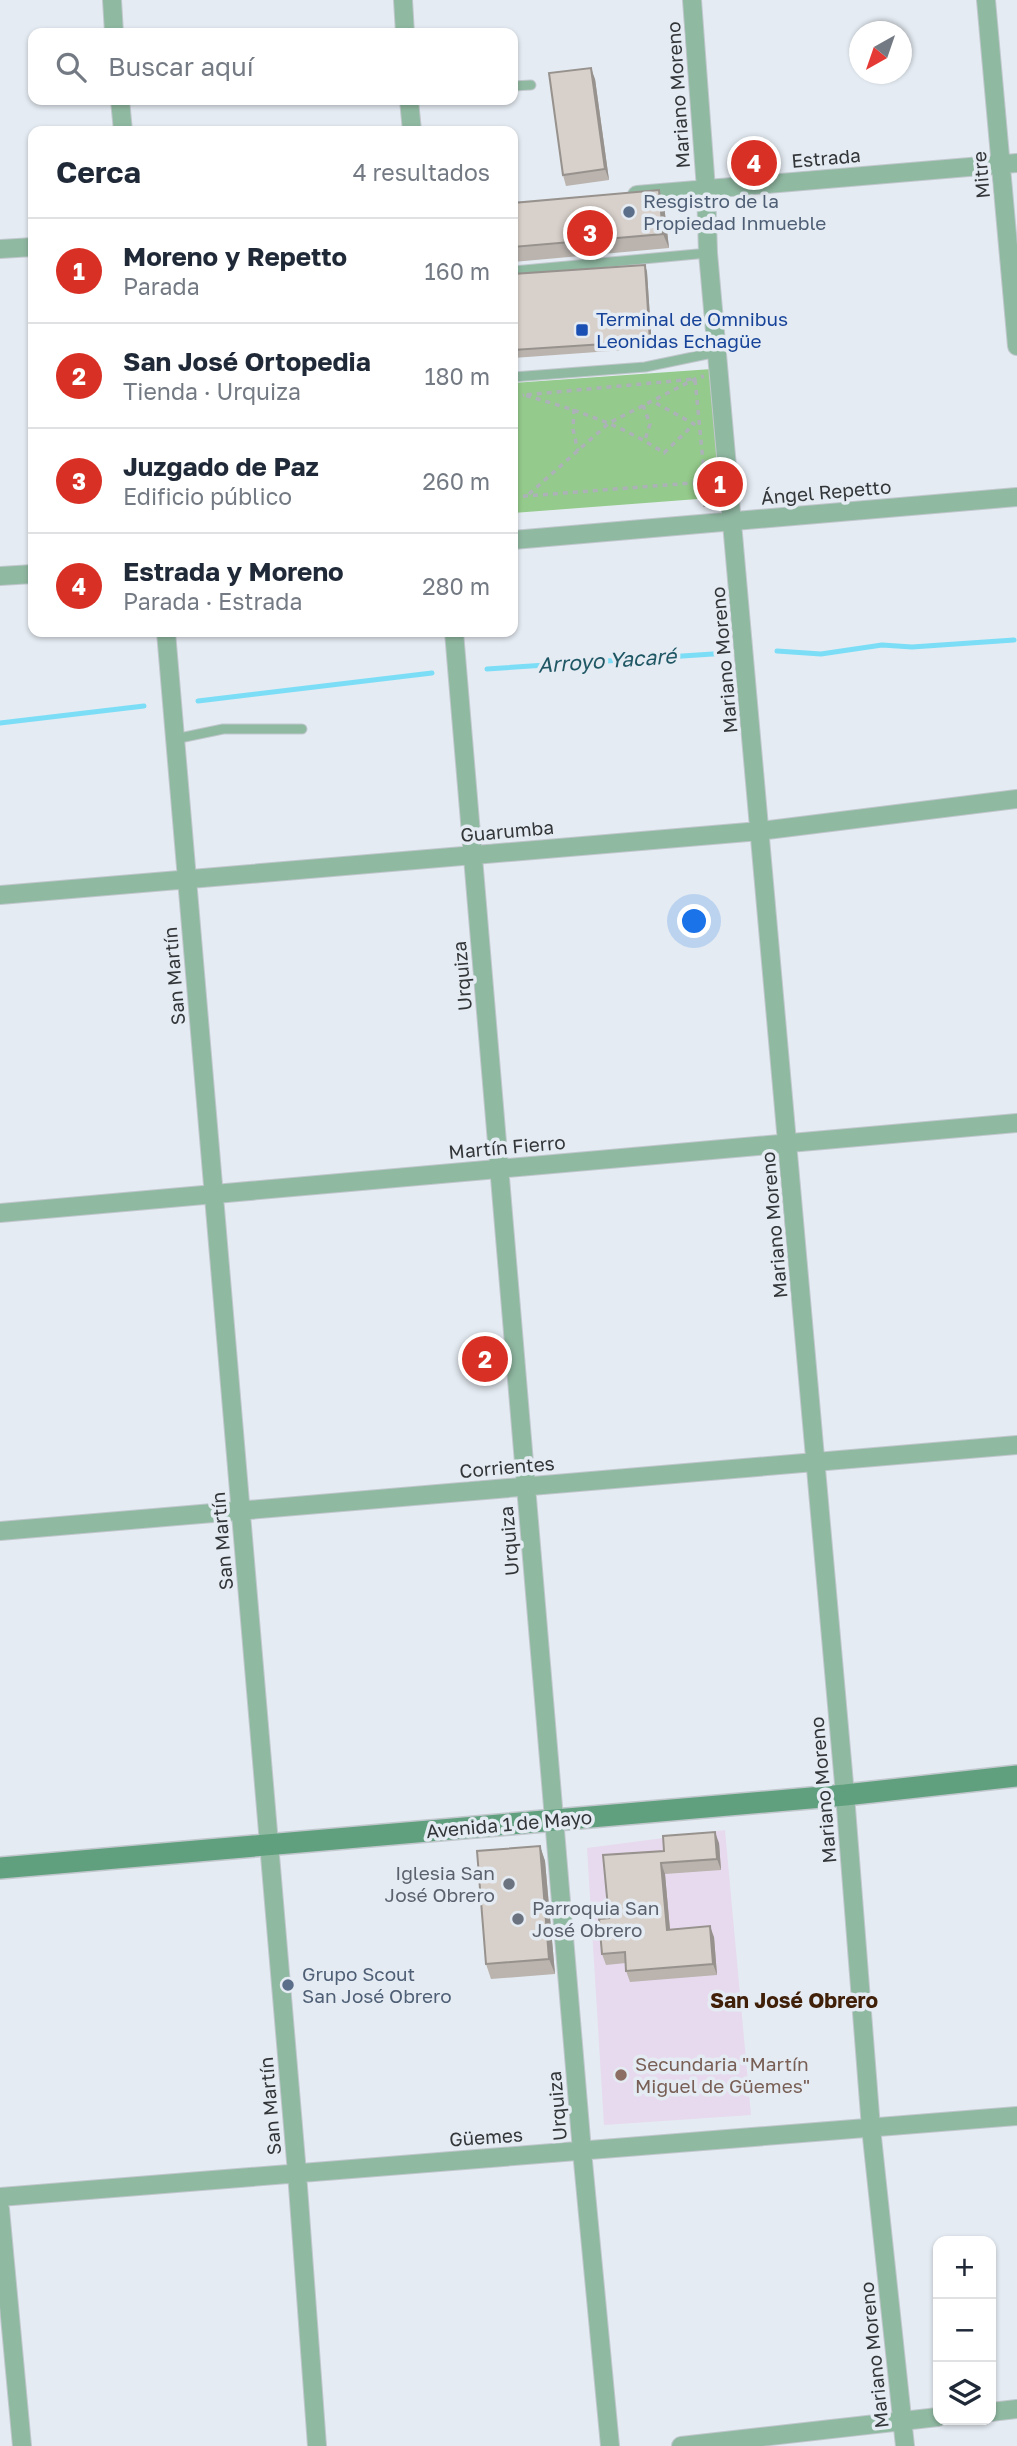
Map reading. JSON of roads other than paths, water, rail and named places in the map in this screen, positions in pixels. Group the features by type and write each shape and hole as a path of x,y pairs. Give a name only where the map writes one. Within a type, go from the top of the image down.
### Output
{"main road":[{"name":"Avenida 1 de Mayo","path":"0,1868 845,1795 1017,1776"}],"street":[{"path":"112,0 114,28"},
{"path":"402,0 405,28"},
{"name":"Mariano Moreno","path":"692,0 708,253 845,1795 871,2128 905,2446"},
{"name":"Mitre","path":"986,0 1009,164 1017,346"},
{"path":"120,105 123,126"},
{"path":"409,105 412,126"},
{"name":"Estrada","path":"623,196 1009,164"},
{"path":"0,250 28,247"},
{"name":"Ángel Repetto","path":"518,540 1017,497"},
{"path":"0,576 28,574"},
{"name":"San Martín","path":"166,637 297,2173 317,2446"},
{"name":"Urquiza","path":"454,637 582,2151 610,2446"},
{"name":"Guarumba","path":"0,895 760,831 1017,799"},
{"name":"Martín Fierro","path":"0,1213 1017,1123"},
{"name":"Corrientes","path":"0,1531 1017,1445"},
{"name":"Güemes","path":"0,2197 1017,2116"},
{"path":"0,2210 22,2446"},
{"path":"996,2411 1017,2409"},
{"path":"681,2446 933,2418"}],"lane":[{"path":"518,86 531,85"},
{"path":"518,271 708,253"},
{"path":"518,377 645,367 717,352"},
{"path":"174,738 223,729 302,729"}],"waterway":[{"name":"Arroyo Yacaré","path":"777,651 821,654 882,645 912,647 1014,640"},
{"name":"Arroyo Yacaré","path":"487,669 728,653"},
{"name":"Arroyo Yacaré","path":"198,701 432,673"},
{"name":"Arroyo Yacaré","path":"0,723 144,706"}],"place":[{"name":"Estrada y Moreno","path":"754,163"},
{"name":"Resgistro de la Propiedad Inmueble","path":"629,212"},
{"name":"Juzgado de Paz","path":"590,233"},
{"name":"Terminal de Omnibus Leonidas Echagüe","path":"582,330"},
{"name":"Moreno y Repetto","path":"720,484"},
{"name":"San José Ortopedia","path":"485,1359"},
{"name":"Iglesia San José Obrero","path":"509,1884"},
{"name":"Parroquia San José Obrero","path":"518,1919"},
{"name":"Grupo Scout San José Obrero","path":"288,1985"},
{"name":"Secundaria \"Martín Miguel de Güemes\"","path":"621,2075"}],"district":[{"name":"San José Obrero","path":"794,2001"}]}
